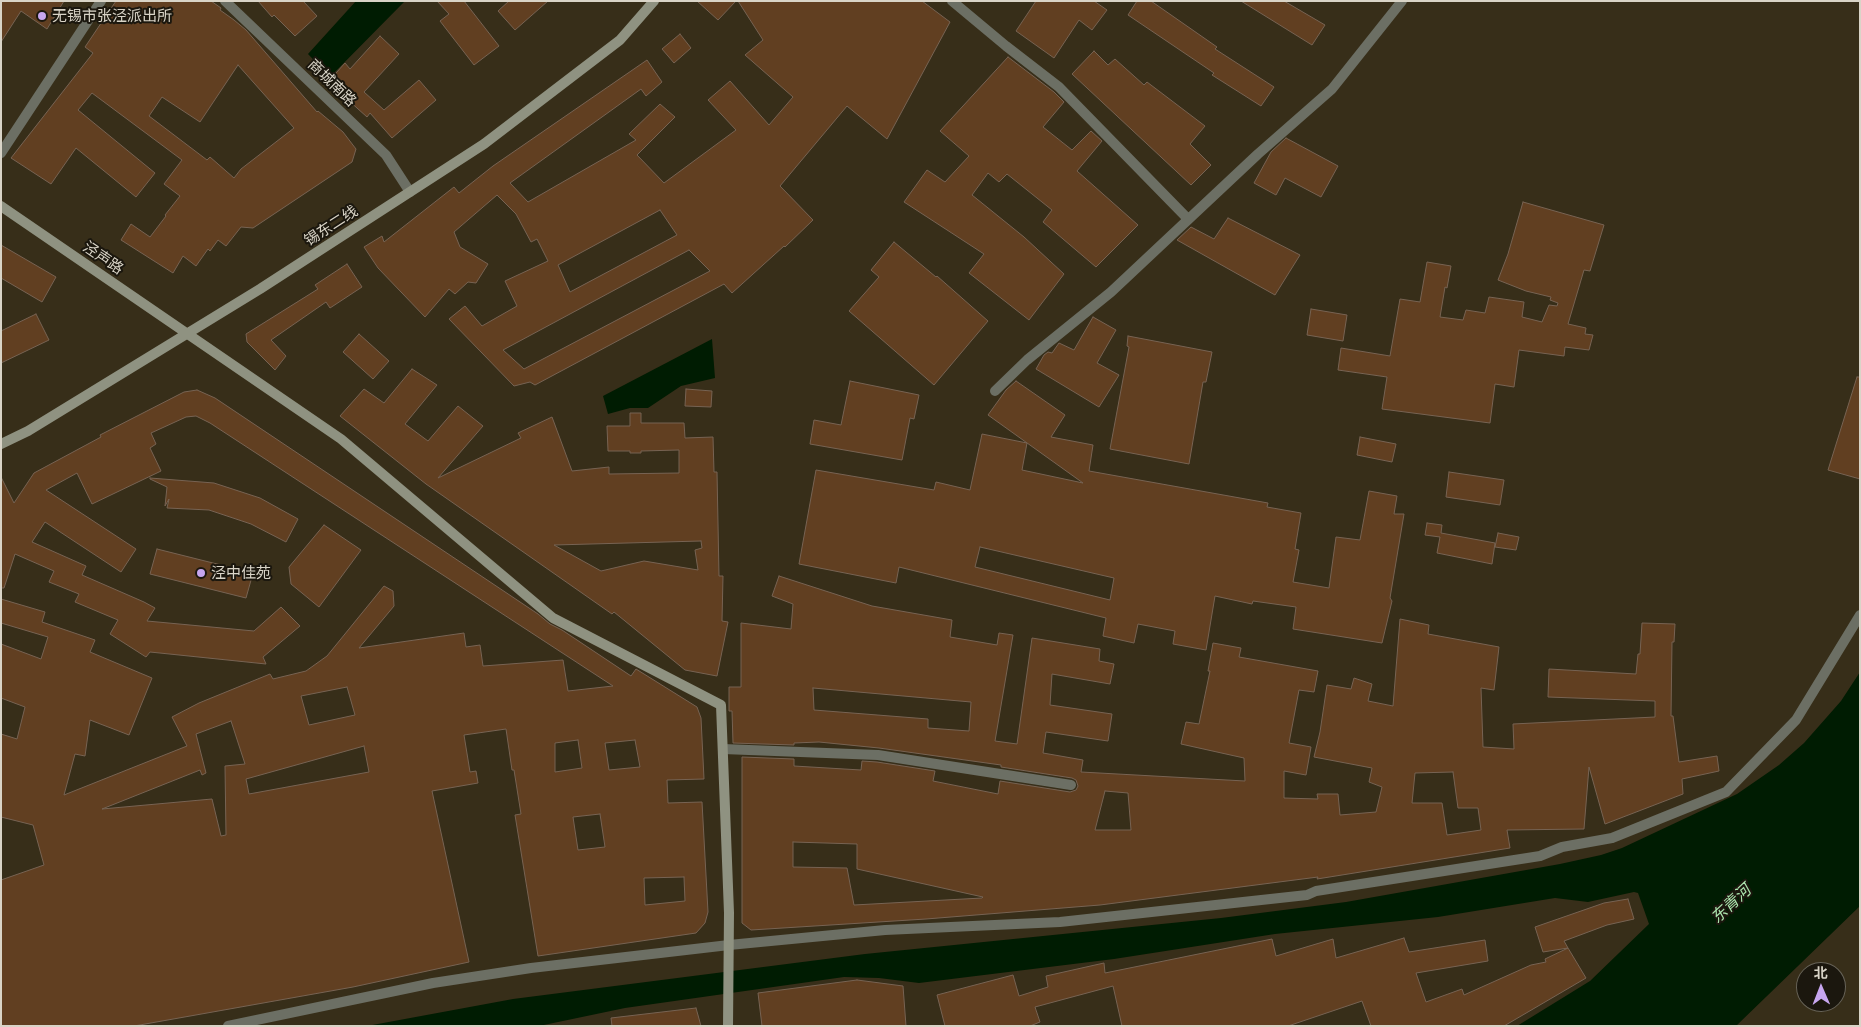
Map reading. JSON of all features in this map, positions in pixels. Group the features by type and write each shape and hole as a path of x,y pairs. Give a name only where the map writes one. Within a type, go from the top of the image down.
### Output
{"street":[{"path":"1,153 101,1"},
{"name":"商城南路","path":"225,1 386,155 410,192"},
{"name":"锡东二线","path":"1,444 28,431 260,289 484,144 620,40 654,1"},
{"path":"952,1 1059,87 1188,219"},
{"path":"995,392 1027,360 1111,292 1258,154 1332,89 1402,1"},
{"name":"泾声路","path":"1,206 341,439 552,618 721,705 723,749"},
{"path":"228,1026 433,983 531,968 729,945 885,930 1060,922 1308,896 1316,891 1540,856 1562,847 1612,838 1726,792 1796,720 1860,615"},
{"path":"728,1026 730,913 723,749 878,755 1071,785"}],"water":[{"path":"356,1 405,1 330,77 308,54"},
{"path":"712,339 715,378 681,386 648,408 630,408 608,414 603,396"},
{"name":"东青河","path":"1860,672 1860,906 1802,962 1796,962 1796,968 1736,1026 1517,1026 1590,981 1649,924 1638,893 1634,892 1588,902 1555,898 1438,917 1275,934 1114,959 919,983 879,978 844,977 625,1008 539,1026 367,1026 513,999 865,954 1221,918 1346,902 1601,855 1622,848 1737,794 1779,765 1804,743 1841,701"}],"building":[{"name":"无锡市张泾派出所","path":"1,1 64,1 47,29 21,11 1,42"},
{"path":"116,1 211,1 246,30 317,112 343,132 356,149 352,162 253,228 241,227 226,246 218,240 210,251 208,249 196,266 183,256 173,273 121,240 131,224 150,237 180,196 164,184 182,160 92,93 78,110 155,173 136,197 76,148 51,184 11,158 93,53 85,47","holes":["238,65 294,128 241,169 234,178 210,157 207,160 149,116 162,97 200,122"]},
{"path":"258,1 303,1 317,16 295,36 274,15 272,17"},
{"path":"437,1 464,1 499,46 474,65 440,21 449,14"},
{"path":"509,1 548,1 515,30 498,11"},
{"path":"697,1 736,1 718,20"},
{"path":"738,1 922,1 950,22 887,139 847,106 780,186 813,220 732,293 724,284 535,385 530,382 514,386 449,319 465,306 482,326 517,306 505,281 548,261 537,239 531,242 516,214 497,195 454,232 460,247 488,264 476,283 468,282 455,294 449,289 425,317 378,268 364,247 382,236 384,242 454,187 459,193 493,166 647,60 662,82 646,96 641,89 510,183 528,202 636,140 629,134 660,104 675,117 637,155 664,183 736,130 708,100 730,81 769,125 793,97 745,55 763,40","holes":["660,210 677,235 570,292 558,265","689,250 710,271 524,369 503,350"]},
{"path":"1036,1 1094,1 1107,10 1092,30 1079,20 1054,58 1016,31"},
{"path":"1137,1 1151,1 1217,47 1215,49 1274,87 1261,106 1212,75 1214,73 1128,15"},
{"path":"1241,1 1284,1 1325,25 1312,45"},
{"path":"680,34 691,48 674,63 662,49"},
{"path":"380,36 399,54 364,92 384,110 419,80 436,100 392,138 370,113 367,117 328,82 345,63 350,69"},
{"path":"1094,51 1108,65 1115,59 1144,85 1147,82 1205,126 1190,144 1211,165 1191,185 1072,74"},
{"path":"1008,57 1054,92 1064,102 1043,127 1072,150 1091,131 1102,141 1077,171 1138,225 1096,267 1043,222 1052,210 1007,174 999,182 988,173 972,195 1024,237 1064,274 1029,320 969,273 984,254 904,202 927,170 945,182 969,156 940,131"},
{"path":"1286,138 1338,166 1321,197 1285,178 1276,195 1254,183 1271,152"},
{"path":"1523,202 1604,225 1590,271 1584,270 1568,324 1586,328 1585,334 1593,335 1589,350 1565,347 1564,356 1519,350 1514,387 1495,384 1490,423 1382,409 1387,377 1338,370 1341,348 1390,356 1400,299 1420,302 1427,262 1451,266 1440,317 1463,320 1466,310 1485,313 1489,297 1524,302 1522,317 1542,322 1549,305 1557,306 1558,303 1550,300 1551,297 1526,291 1498,280 1508,254"},
{"path":"1228,218 1300,255 1275,295 1177,240 1191,227 1214,239"},
{"path":"894,242 937,276 988,321 934,385 849,311 879,277 871,270"},
{"path":"1,245 56,277 42,302 1,278"},
{"path":"347,264 362,287 330,308 326,302 271,340 286,356 275,370 247,342 246,334 318,289 315,285"},
{"path":"1311,309 1347,315 1343,341 1307,335"},
{"path":"36,314 49,340 1,363 1,331"},
{"path":"1093,317 1116,330 1097,363 1119,375 1099,407 1036,369 1044,355 1048,352 1052,353 1059,343 1074,350"},
{"path":"359,334 389,361 373,379 343,352"},
{"path":"1128,336 1212,352 1206,382 1203,382 1189,464 1110,449 1129,347 1127,346"},
{"path":"412,369 437,385 405,424 428,441 458,406 483,426 438,478 521,438 518,433 552,417 572,471 609,467 609,474 679,473 679,450 641,451 641,453 608,451 607,426 630,426 630,413 641,413 641,423 684,423 685,438 713,437 714,472 717,472 719,576 723,576 722,621 728,622 717,676 685,670 614,612 612,614 426,484 340,416 364,389 384,403","holes":["701,541 702,548 695,550 698,570 644,561 601,571 554,545"]},
{"path":"1857,377 1860,377 1860,479 1828,470"},
{"path":"850,381 919,395 914,419 910,418 902,460 810,444 814,420 841,425"},
{"path":"1016,381 1065,415 1051,437 1093,445 1089,471 1268,503 1267,507 1301,513 1295,549 1299,550 1293,582 1329,588 1336,537 1360,540 1369,491 1397,496 1394,514 1404,514 1390,598 1392,601 1382,643 1293,629 1296,607 1253,601 1252,604 1215,596 1206,650 1173,644 1175,631 1138,624 1134,643 1103,636 1106,618 899,567 896,583 799,564 816,470 934,490 936,482 970,490 982,434 1027,443 1022,470 1083,483 988,415 1006,390","holes":["980,547 1114,578 1110,600 975,567"]},
{"path":"686,389 712,391 711,407 685,406"},
{"path":"197,390 215,398 538,614 550,624 631,676 636,669 697,707 701,718 704,779 667,780 668,803 702,802 708,912 705,923 696,933 538,956 515,815 521,814 506,729 464,735 470,772 476,771 478,783 432,791 469,962 353,987 134,1026 1,1026 1,880 44,865 33,825 1,817 1,734 17,739 25,707 1,698 1,644 41,659 48,637 1,623 1,599 45,612 42,622 95,640 90,652 152,678 129,735 90,720 85,756 75,754 64,795 187,746 172,717 199,703 270,674 273,679 306,671 327,656 384,586 393,591 394,606 359,648 464,633 466,647 480,645 483,666 563,660 568,691 613,686 210,423 196,416 186,417 151,433 156,444 150,448 161,471 92,504 77,473 46,490 136,549 121,572 45,522 32,542 86,566 82,575 155,608 147,621 254,631 281,607 300,626 263,657 266,664 150,652 146,657 110,634 118,620 75,602 79,594 49,582 54,571 15,554 4,588 1,588 1,477 14,503 34,473 101,437 100,435 184,392","holes":["347,687 355,715 309,725 301,696","231,721 245,764 225,766 226,835 221,836 212,799 102,809 200,770 202,775 206,773 196,734","578,740 582,768 555,772 555,743","635,740 640,767 609,770 605,743","364,746 369,772 249,794 246,779","600,814 605,847 578,850 573,817","684,877 685,901 645,905 644,878"]},
{"path":"1360,437 1396,444 1392,462 1357,455"},
{"path":"1449,472 1504,480 1500,505 1446,497"},
{"path":"150,478 214,483 260,498 298,519 286,542 251,524 209,510 167,508 169,499 165,506 167,487"},
{"path":"1427,523 1442,525 1441,533 1495,543 1492,564 1437,553 1440,537 1425,535"},
{"path":"324,525 361,550 319,607 291,584 289,567"},
{"path":"1498,533 1519,537 1516,550 1495,547"},
{"name":"泾中佳苑","path":"157,549 253,573 246,598 150,574"},
{"path":"779,576 872,606 952,620 950,637 997,645 999,633 1013,635 995,741 1017,744 1032,638 1100,649 1099,661 1114,664 1110,684 1052,674 1050,705 1112,714 1108,741 1046,732 1043,753 1083,760 1081,772 1245,781 1244,758 1181,744 1186,722 1199,724 1210,671 1208,671 1213,643 1241,648 1239,657 1318,671 1314,692 1299,690 1289,743 1311,747 1306,775 1284,771 1284,798 1318,799 1317,794 1338,794 1340,815 1376,812 1382,787 1369,782 1372,768 1314,757 1327,685 1351,689 1354,678 1372,684 1368,701 1393,706 1400,619 1429,625 1428,634 1499,647 1494,690 1481,688 1483,747 1514,749 1513,724 1655,717 1655,701 1548,697 1549,669 1636,674 1638,654 1640,654 1642,623 1675,624 1674,642 1672,642 1671,716 1673,716 1679,762 1717,756 1719,771 1682,779 1683,794 1605,824 1589,767 1584,829 1507,830 1510,848 1317,879 1318,877 1100,905 926,919 751,930 742,923 742,757 794,759 794,766 861,770 862,761 877,762 935,771 933,781 998,794 1000,781 1070,792 1076,790 1078,786 1076,780 1072,778 1001,767 1001,765 879,748 819,742 794,743 794,745 733,743 732,711 729,711 729,687 741,687 741,623 791,629 793,604 772,596","holes":["813,688 971,702 969,731 928,728 928,719 814,710","1453,772 1458,808 1478,808 1481,830 1447,835 1442,803 1412,803 1415,773","1105,791 1128,793 1131,830 1095,830","793,842 857,844 857,869 983,897 854,905 847,868 793,867"]},
{"path":"1628,899 1634,919 1607,925 1564,941 1568,948 1543,952 1535,927 1604,903"},
{"path":"1404,938 1409,952 1485,940 1488,961 1416,973 1426,1002 1462,989 1464,995 1531,965 1546,962 1545,959 1568,948 1586,978 1504,1026 1371,1026 1362,1001 1288,1026 1122,1026 1113,986 1035,1007 1040,1022 1030,1026 945,1026 937,995 1013,975 1019,996 1048,987 1046,976 1104,963 1105,973 1272,939 1276,956 1333,939 1336,958"},
{"path":"857,980 903,986 906,1026 762,1026 758,993"},
{"path":"696,1008 701,1026 612,1026 611,1018"}],"place":[{"name":"无锡市张泾派出所","path":"42,16"},
{"name":"泾中佳苑","path":"201,573"}]}
